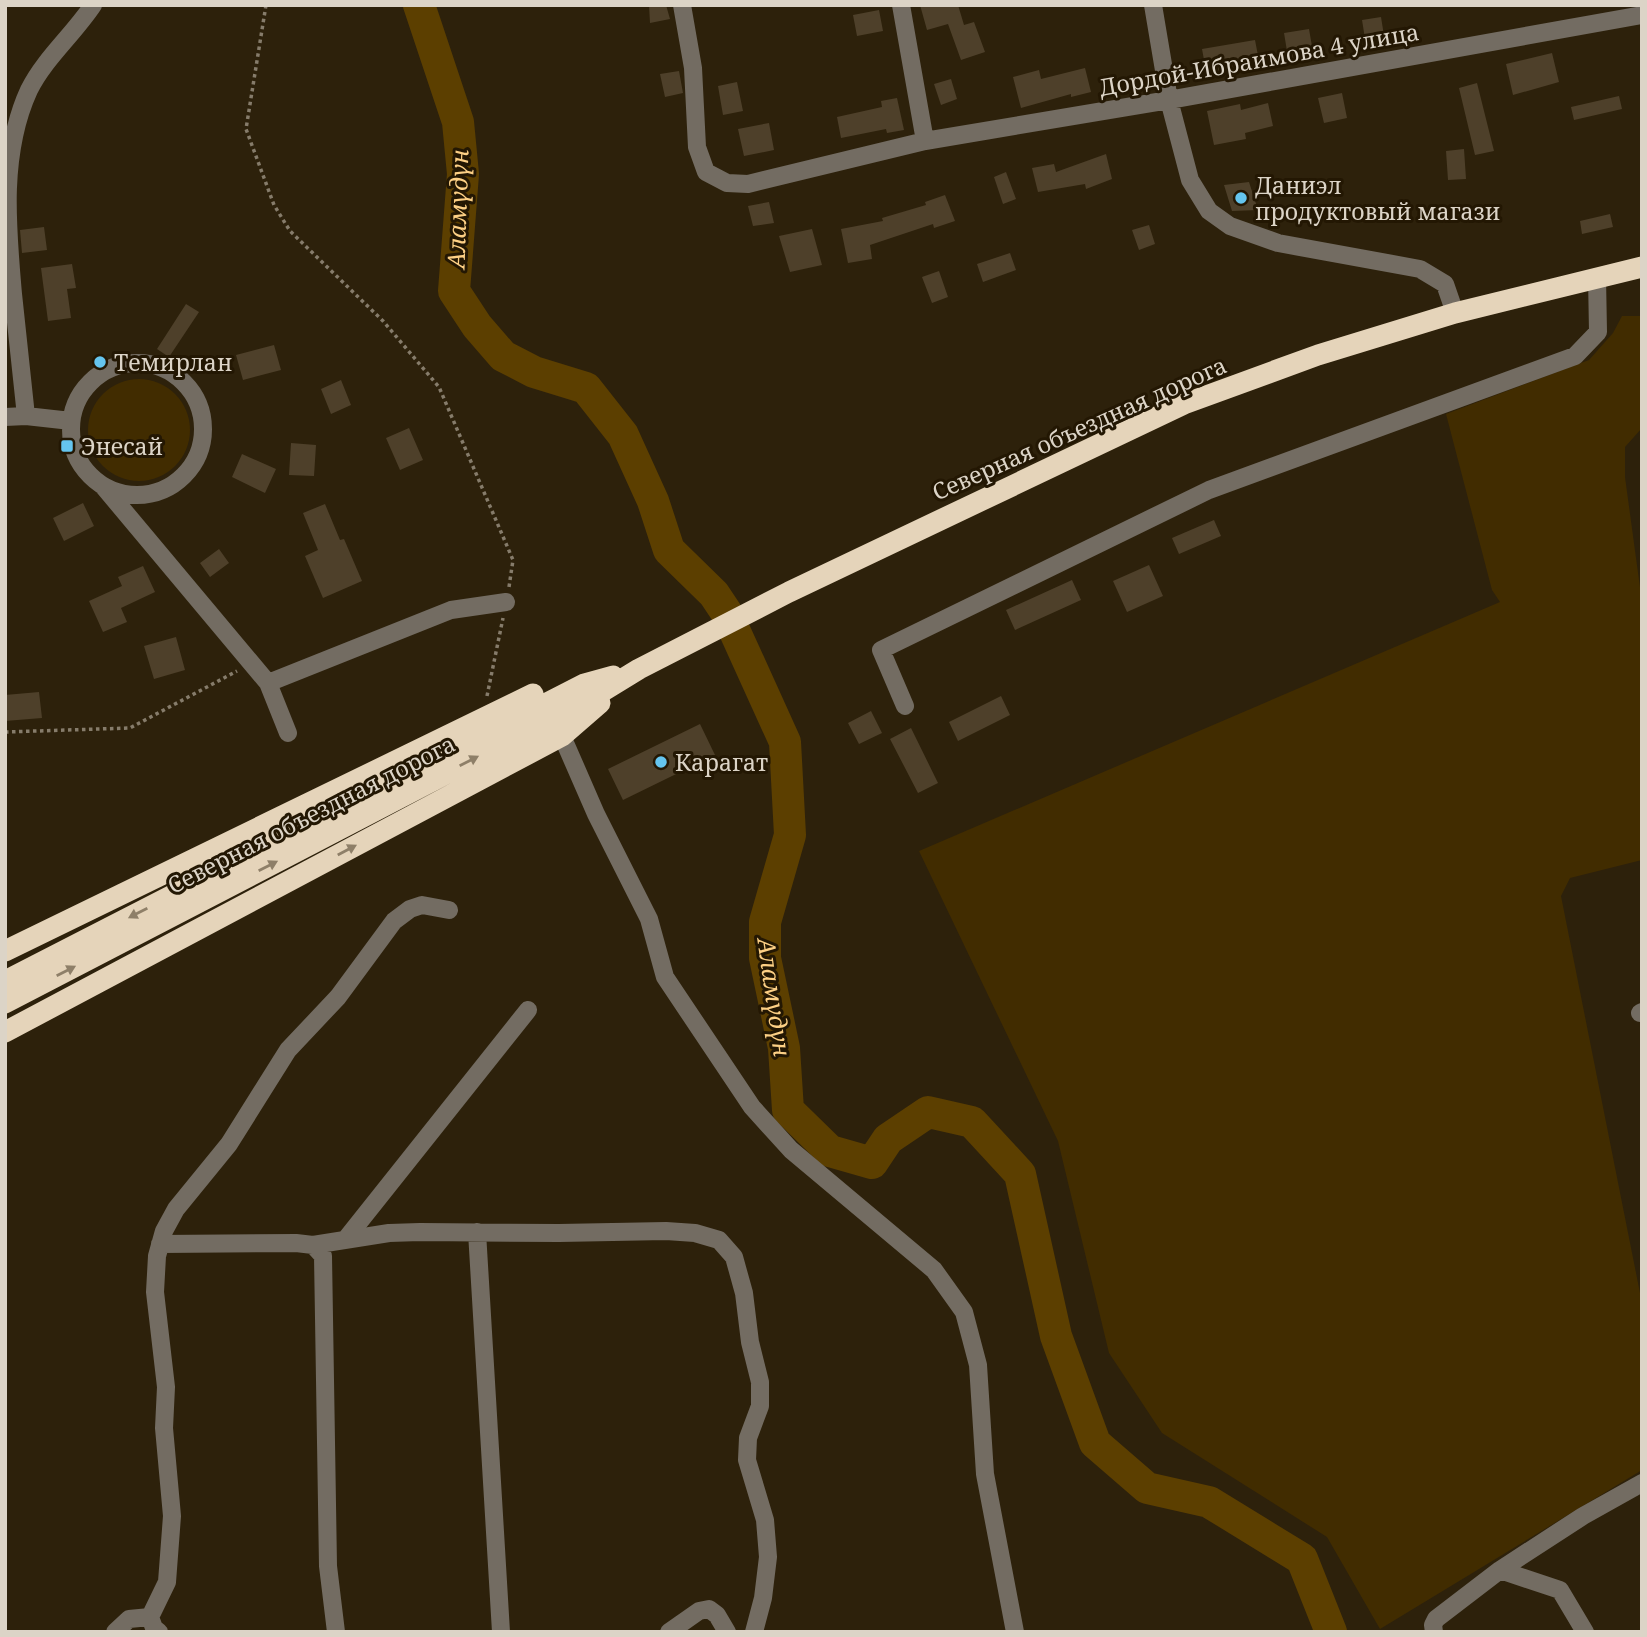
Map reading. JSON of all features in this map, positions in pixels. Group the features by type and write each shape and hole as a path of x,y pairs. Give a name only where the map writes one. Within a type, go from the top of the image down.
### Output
{"highway":[{"name":"Северная объездная дорога","path":"5,1003 590,699 648,664 789,592 1184,404 1318,355 1455,313 1642,267"},
{"name":"Северная объездная дорога","path":"5,981 584,684 648,664"},
{"path":"5,951 578,673 648,664"},
{"path":"5,1032 562,736 648,664"}],"street":[{"path":"26,416 6,221 10,147 17,119 40,69 93,5"},
{"name":"Дордой-Ибраимова 4 улица","path":"682,5 694,68 698,146 706,172 727,183 748,184 925,141 1642,15"},
{"path":"901,5 925,141"},
{"path":"1153,5 1169,100 1190,180 1209,212 1230,226 1278,243 1420,269 1444,284 1455,313"},
{"path":"905,706 881,650 1209,491 1575,356 1598,332 1597,277"},
{"path":"103,486 127,494 159,491 179,480 198,456 202,443 203,419 198,402 186,383 175,374 154,364 124,363 97,376 77,398 71,421 74,450 86,471 103,486 268,683 288,733"},
{"path":"5,417 26,416 71,421"},
{"path":"268,683 451,610 506,602"},
{"path":"562,736 596,814 649,919 665,977 752,1107 791,1150 934,1270 964,1312 978,1365 985,1474 1015,1632"},
{"path":"115,1632 129,1619 155,1624 167,1582 172,1516 164,1428 166,1387 155,1292 157,1256 164,1231 176,1209 229,1144 288,1050 338,997 394,921 410,909 422,905 449,910"},
{"path":"345,1240 528,1010"},
{"path":"160,1244 313,1245 389,1233 477,1232 666,1231 695,1233 719,1240 734,1257 744,1293 750,1342 760,1382 760,1406 748,1438 747,1460 765,1520 768,1557 763,1598 754,1632"},
{"path":"477,1232 501,1632"},
{"path":"313,1245 323,1256 328,1566 336,1632"},
{"path":"1434,1632 1436,1619 1500,1570 1583,1516 1642,1483"},
{"path":"1500,1570 1560,1590 1585,1632"},
{"path":"669,1632 699,1611 709,1609 717,1615 727,1632"}],"path":[{"path":"266,5 246,129 275,205 290,231 383,321 439,387 513,560 482,719"},
{"path":"5,732 130,728 252,663"}],"shaded area":[{"path":"1622,316 1642,316 1642,428 1625,447 1625,477 1642,602 1642,860 1570,878 1561,896 1642,1303 1642,1470 1380,1629 1327,1537 1162,1433 1109,1353 1058,1141 919,851 1500,602 1492,590 1446,414 1589,360 1613,333"},
{"path":"139,379 159,382 182,401 187,410 190,430 187,450 168,473 159,478 139,481 119,478 96,459 91,450 88,430 91,410 110,387 119,382"}],"building":[{"path":"649,5 666,5 670,19 650,23"},
{"path":"920,5 958,5 964,25 974,22 985,52 961,60 948,24 927,30"},
{"path":"879,10 883,31 857,36 853,15"},
{"path":"1381,17 1386,48 1367,51 1362,20"},
{"path":"1309,29 1314,58 1289,63 1284,33"},
{"path":"1255,40 1260,66 1207,76 1202,49"},
{"path":"1552,53 1559,82 1513,95 1506,64"},
{"path":"1085,68 1091,92 1071,97 1071,94 1021,108 1013,77 1039,70 1041,79"},
{"path":"679,71 683,93 665,97 660,74"},
{"path":"951,79 957,99 941,105 934,84"},
{"path":"737,82 743,111 723,115 718,86"},
{"path":"1477,83 1494,151 1475,155 1459,88"},
{"path":"1342,93 1347,118 1324,123 1318,98"},
{"path":"1619,96 1622,109 1574,120 1571,107"},
{"path":"897,98 904,130 887,133 886,129 841,138 837,117 882,107 881,101"},
{"path":"1268,103 1273,126 1245,133 1246,139 1214,145 1207,111 1240,104 1241,110"},
{"path":"769,123 774,150 744,156 738,129"},
{"path":"1464,149 1466,179 1448,180 1446,151"},
{"path":"1106,154 1112,179 1086,189 1085,184 1038,192 1032,168 1054,164 1056,172"},
{"path":"1006,172 1016,199 1003,204 994,177"},
{"name":"Даниэл продуктовый магази","path":"1249,182 1258,210 1232,211 1224,185"},
{"path":"945,195 955,221 934,228 933,224 870,245 872,259 848,263 841,229 883,221 882,218 926,205 925,202"},
{"path":"769,202 774,223 753,226 748,206"},
{"path":"1610,214 1613,227 1582,234 1580,221"},
{"path":"1149,225 1155,244 1139,250 1132,230"},
{"path":"44,227 47,250 22,253 20,230"},
{"path":"812,229 822,265 790,272 779,236"},
{"path":"1010,253 1016,270 983,282 977,264"},
{"path":"72,264 76,288 67,289 71,318 48,321 41,268"},
{"path":"939,271 948,297 932,303 922,277"},
{"path":"186,304 199,312 169,357 157,349"},
{"path":"274,345 281,370 243,380 236,355"},
{"path":"341,380 351,405 331,414 321,389"},
{"path":"409,428 423,460 400,470 386,438"},
{"path":"291,443 316,445 314,476 289,475"},
{"path":"242,454 276,469 265,493 232,477"},
{"path":"83,503 94,526 64,541 53,518"},
{"path":"325,504 362,581 323,598 305,556 318,550 303,513"},
{"path":"1214,520 1221,536 1179,554 1172,538"},
{"path":"219,549 229,563 210,577 200,563"},
{"path":"1149,565 1163,596 1127,612 1113,581"},
{"path":"143,566 155,592 121,608 127,622 103,632 89,601 122,586 118,577"},
{"path":"1072,580 1081,600 1015,630 1006,610"},
{"path":"176,637 185,670 154,679 144,646"},
{"path":"39,692 42,718 5,721 5,695"},
{"path":"1001,696 1010,715 958,741 949,722"},
{"path":"871,711 882,733 859,744 848,723"},
{"name":"Карагат","path":"700,724 715,755 623,800 608,769"},
{"path":"911,728 938,783 918,793 890,739"}],"waterway":[{"name":"Аламүдүн","path":"419,5 458,122 463,174 454,291 477,326 503,356 534,372 586,388 623,435 653,501 669,550 714,594 726,612 785,742 790,835 765,922 765,958 784,1048 788,1110 830,1151 872,1163 888,1139 928,1112 972,1122 1020,1174 1056,1336 1095,1443 1147,1488 1209,1502 1302,1559 1331,1632"}],"place":[{"name":"Даниэл продуктовый магази","path":"1241,198"},
{"name":"Темирлан","path":"100,362"},
{"name":"Энесай","path":"67,446"},
{"name":"Карагат","path":"661,762"}]}
